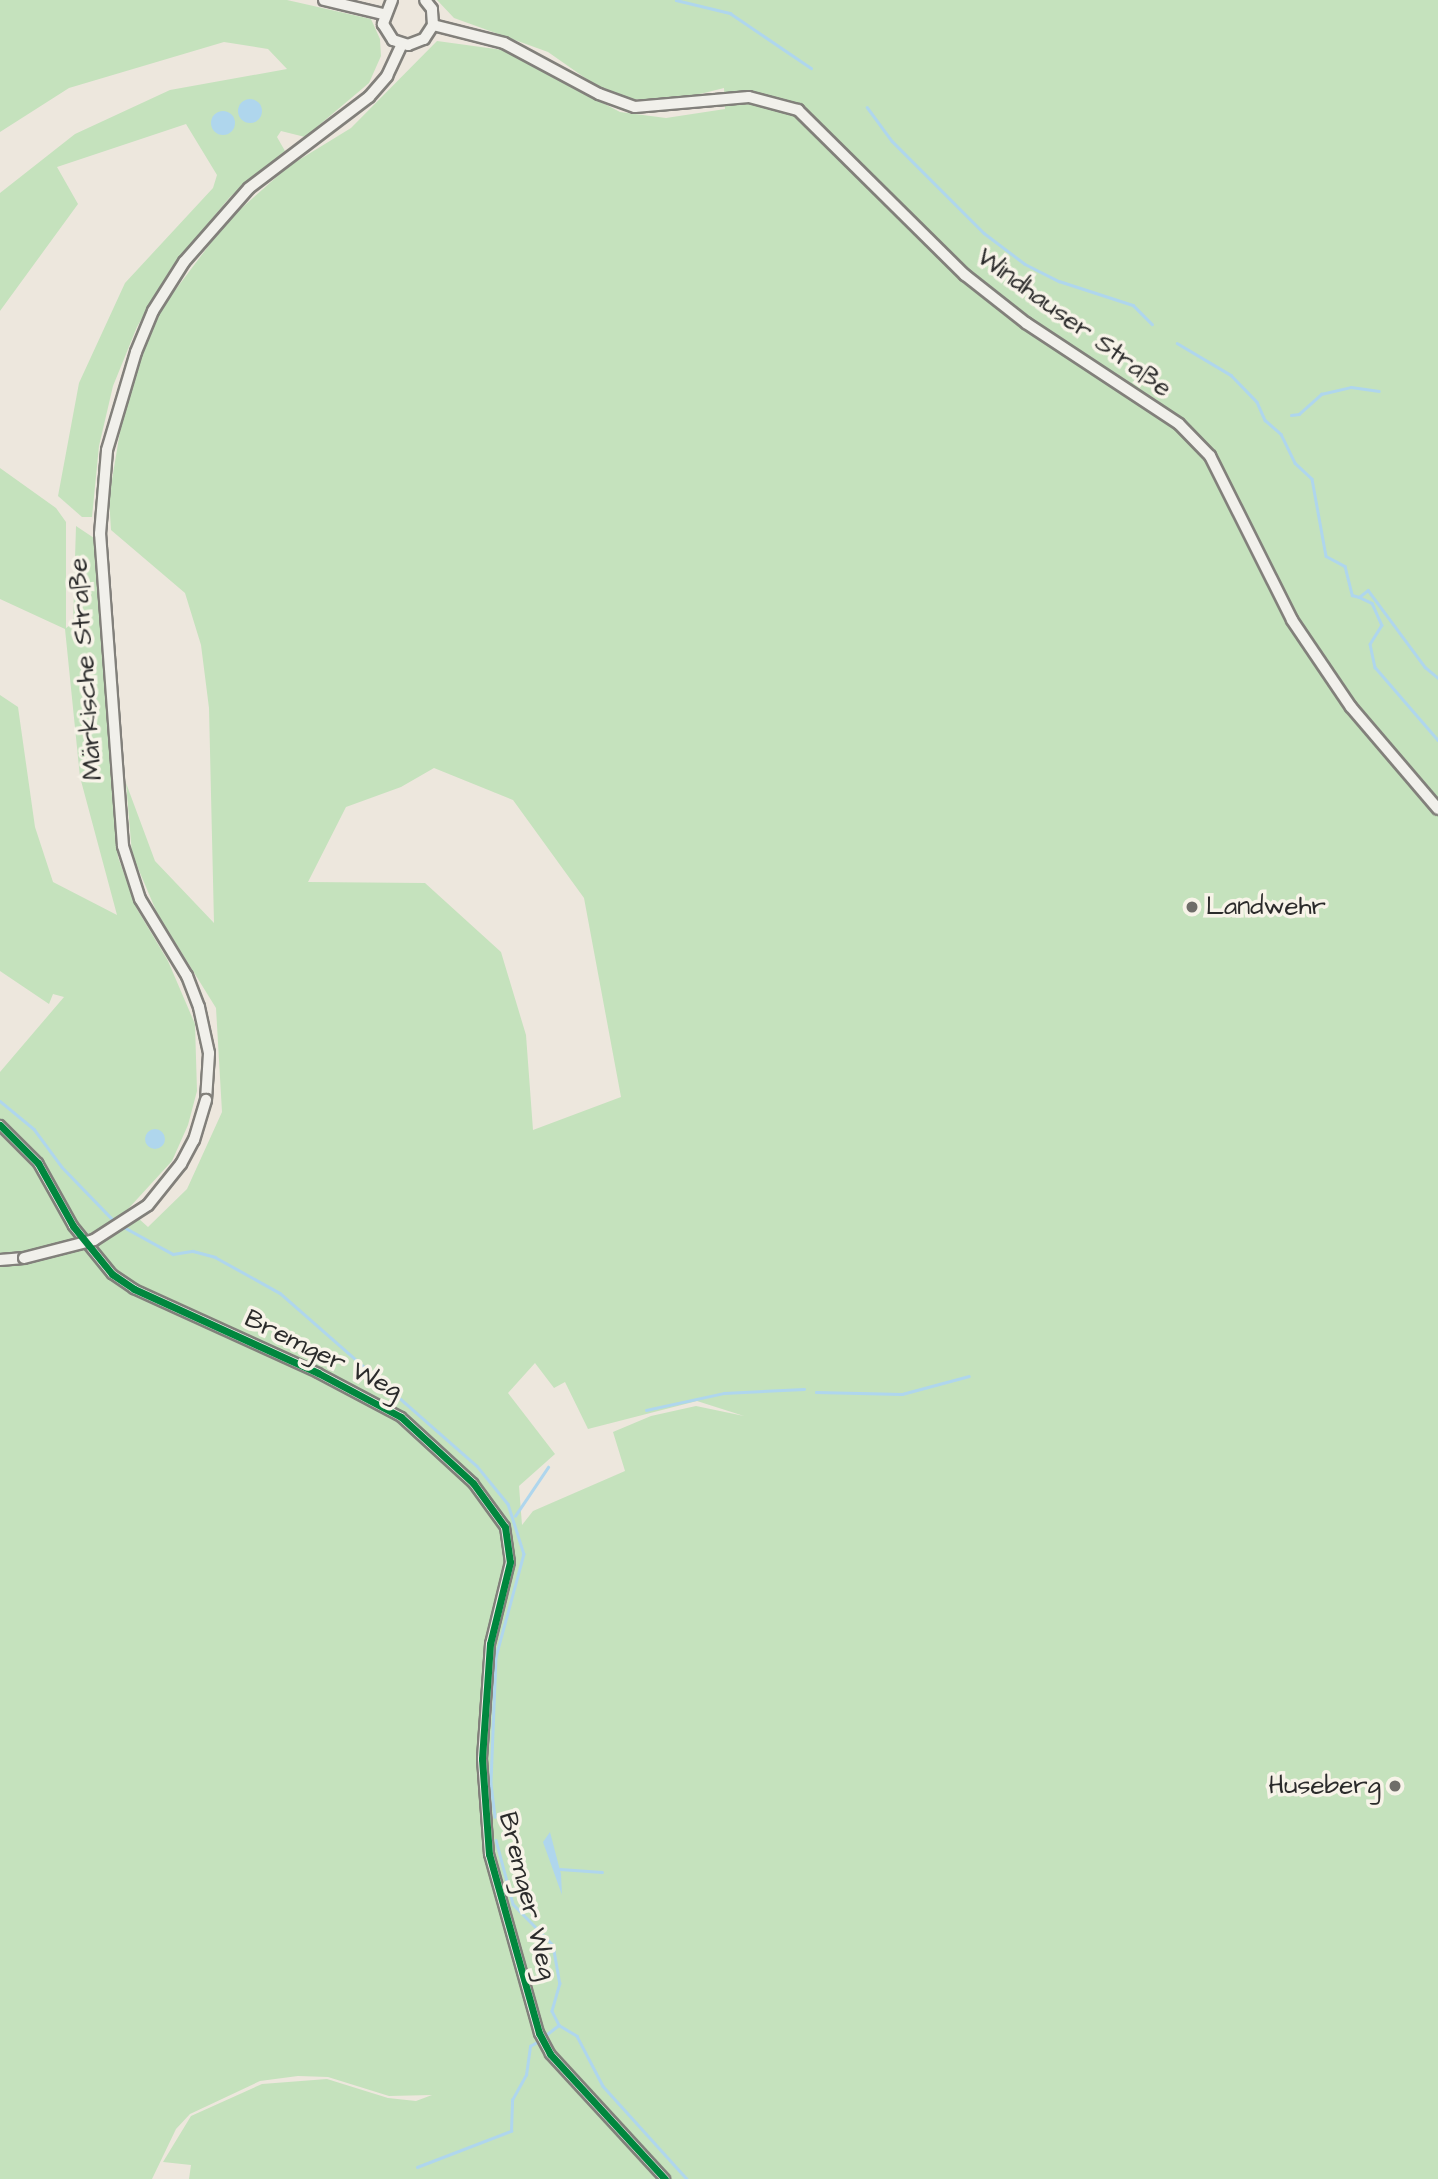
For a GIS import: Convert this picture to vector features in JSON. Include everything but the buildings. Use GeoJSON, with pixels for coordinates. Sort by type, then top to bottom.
{"type":"FeatureCollection","features":[{"type":"Feature","properties":{"kind":"main road"},"geometry":{"type":"LineString","coordinates":[[324,0],[383,14]]}},
{"type":"Feature","properties":{"kind":"main road"},"geometry":{"type":"LineString","coordinates":[[391,0],[383,14],[387,33],[402,44],[424,39],[433,25],[432,9],[425,0]]}},
{"type":"Feature","properties":{"kind":"main road","name":"Windhauser Straße"},"geometry":{"type":"LineString","coordinates":[[433,25],[504,43],[599,94],[635,107],[750,97],[798,110],[965,275],[1027,323],[1179,424],[1210,456],[1292,620],[1352,707],[1438,809]]}},
{"type":"Feature","properties":{"kind":"main road","name":"Märkische Straße"},"geometry":{"type":"LineString","coordinates":[[0,1260],[24,1258],[94,1240],[148,1205],[188,1152],[206,1100],[209,1053],[199,1007],[140,899],[123,846],[100,534],[107,450],[136,352],[153,311],[184,262],[249,188],[369,97],[387,76],[402,44]]}},
{"type":"Feature","properties":{"kind":"street","name":"Bremger Weg"},"geometry":{"type":"LineString","coordinates":[[0,1125],[38,1163],[73,1226],[112,1274],[134,1289],[318,1373],[401,1417],[473,1483],[505,1527],[510,1562],[491,1644],[482,1759],[489,1854],[539,2034],[550,2054],[665,2179]]}},
{"type":"Feature","properties":{"kind":"green space"},"geometry":{"type":"Polygon","coordinates":[[[0,0],[287,0],[371,19],[380,39],[381,56],[369,83],[305,137],[281,131],[277,137],[285,151],[230,197],[171,268],[137,327],[113,386],[99,446],[92,517],[82,517],[58,496],[79,383],[125,283],[213,188],[217,175],[186,124],[57,167],[78,204],[0,311],[0,193],[75,134],[170,90],[287,69],[268,49],[224,42],[69,88],[0,132],[0,0]]]}},
{"type":"Feature","properties":{"kind":"green space"},"geometry":{"type":"Polygon","coordinates":[[[437,0],[1438,0],[1438,2179],[189,2179],[191,2165],[163,2162],[191,2116],[262,2084],[327,2079],[388,2098],[416,2101],[432,2095],[389,2096],[328,2077],[298,2076],[260,2081],[190,2114],[176,2129],[152,2179],[0,2179],[0,1072],[64,997],[53,994],[49,1004],[0,971],[0,695],[18,707],[35,827],[53,882],[117,915],[80,777],[65,629],[0,599],[0,468],[56,508],[66,522],[66,628],[73,623],[76,526],[94,538],[118,857],[137,909],[168,961],[195,1024],[197,1091],[188,1125],[172,1161],[128,1209],[148,1227],[187,1189],[222,1112],[216,1008],[157,913],[132,854],[126,783],[155,861],[214,923],[209,708],[201,645],[185,593],[111,530],[109,498],[125,401],[158,313],[228,220],[289,166],[351,128],[437,41],[503,50],[620,112],[666,118],[725,109],[724,88],[676,100],[629,99],[598,87],[548,52],[454,18],[437,0]],[[434,768],[401,787],[346,807],[308,882],[425,883],[501,952],[526,1035],[533,1130],[621,1097],[584,898],[513,800],[434,768]],[[535,1363],[508,1393],[555,1454],[519,1486],[522,1525],[533,1511],[625,1471],[613,1432],[651,1416],[696,1406],[744,1416],[697,1401],[588,1429],[565,1382],[554,1388],[535,1363]]]}},
{"type":"Feature","properties":{"kind":"water"},"geometry":{"type":"Polygon","coordinates":[[[250,99],[261,106],[262,111],[255,122],[250,123],[239,116],[238,111],[245,100],[250,99]]]}},
{"type":"Feature","properties":{"kind":"water"},"geometry":{"type":"Polygon","coordinates":[[[223,111],[232,114],[235,123],[232,132],[223,135],[214,132],[211,123],[214,114],[223,111]]]}},
{"type":"Feature","properties":{"kind":"water"},"geometry":{"type":"Polygon","coordinates":[[[151,1129],[159,1129],[165,1139],[159,1149],[151,1149],[145,1143],[145,1135],[151,1129]]]}},
{"type":"Feature","properties":{"kind":"water"},"geometry":{"type":"Polygon","coordinates":[[[550,1832],[561,1874],[562,1895],[543,1842],[550,1832]]]}},
{"type":"Feature","properties":{"kind":"waterway"},"geometry":{"type":"LineString","coordinates":[[676,0],[730,13],[811,68]]}},
{"type":"Feature","properties":{"kind":"waterway"},"geometry":{"type":"LineString","coordinates":[[867,107],[892,141],[984,233],[1025,264],[1059,281],[1133,305],[1152,324]]}},
{"type":"Feature","properties":{"kind":"waterway"},"geometry":{"type":"LineString","coordinates":[[1177,343],[1231,375],[1257,402],[1265,420],[1281,434],[1295,463],[1312,479],[1326,556],[1345,566],[1352,595],[1359,597],[1368,590],[1425,667],[1438,678]]}},
{"type":"Feature","properties":{"kind":"waterway"},"geometry":{"type":"LineString","coordinates":[[1291,415],[1299,414],[1321,394],[1351,387],[1379,391]]}},
{"type":"Feature","properties":{"kind":"waterway"},"geometry":{"type":"LineString","coordinates":[[1359,597],[1372,603],[1382,625],[1370,644],[1375,667],[1438,740]]}},
{"type":"Feature","properties":{"kind":"waterway"},"geometry":{"type":"LineString","coordinates":[[0,1101],[34,1129],[62,1167],[116,1223]]}},
{"type":"Feature","properties":{"kind":"waterway"},"geometry":{"type":"LineString","coordinates":[[122,1226],[173,1254],[193,1251],[215,1257],[280,1293],[477,1466],[508,1504],[524,1554],[496,1657],[491,1784],[495,1817]]}},
{"type":"Feature","properties":{"kind":"waterway"},"geometry":{"type":"LineString","coordinates":[[816,1392],[902,1394],[969,1376]]}},
{"type":"Feature","properties":{"kind":"waterway"},"geometry":{"type":"LineString","coordinates":[[646,1410],[724,1393],[804,1389]]}},
{"type":"Feature","properties":{"kind":"waterway"},"geometry":{"type":"LineString","coordinates":[[515,1516],[548,1467]]}},
{"type":"Feature","properties":{"kind":"waterway"},"geometry":{"type":"LineString","coordinates":[[496,1840],[513,1904],[553,1945],[560,1983],[552,2011],[559,2025],[577,2036],[603,2086],[687,2179]]}},
{"type":"Feature","properties":{"kind":"waterway"},"geometry":{"type":"LineString","coordinates":[[560,1869],[602,1872]]}},
{"type":"Feature","properties":{"kind":"waterway"},"geometry":{"type":"LineString","coordinates":[[546,2035],[559,2025]]}},
{"type":"Feature","properties":{"kind":"waterway"},"geometry":{"type":"LineString","coordinates":[[417,2167],[511,2131],[512,2100],[526,2075],[530,2046],[537,2042]]}},
{"type":"Feature","properties":{"kind":"cycle path"},"geometry":{"type":"LineString","coordinates":[[0,1125],[38,1163],[73,1226],[112,1274],[134,1289],[318,1373],[401,1417],[473,1483],[505,1527],[510,1562],[490,1644],[482,1759],[489,1854],[539,2033],[550,2054],[665,2179]]}},
{"type":"Feature","properties":{"kind":"place","name":"Landwehr"},"geometry":{"type":"Point","coordinates":[1192,907]}},
{"type":"Feature","properties":{"kind":"place","name":"Huseberg"},"geometry":{"type":"Point","coordinates":[1395,1786]}}]}
